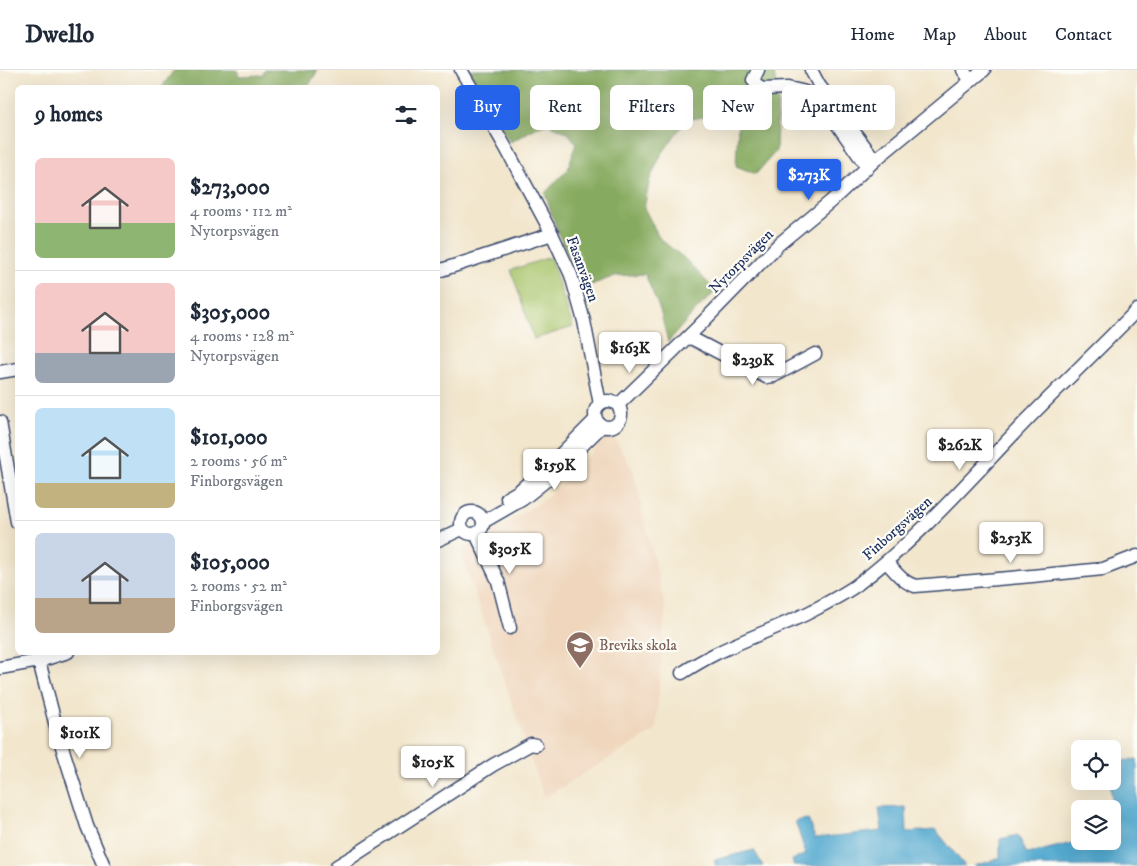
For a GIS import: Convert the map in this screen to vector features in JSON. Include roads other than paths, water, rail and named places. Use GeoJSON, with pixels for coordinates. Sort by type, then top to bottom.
{"type":"FeatureCollection","features":[{"type":"Feature","properties":{"kind":"street"},"geometry":{"type":"LineString","coordinates":[[462,70],[552,234]]}},
{"type":"Feature","properties":{"kind":"street"},"geometry":{"type":"LineString","coordinates":[[758,70],[753,80],[757,86],[763,88],[788,88],[818,97],[871,164]]}},
{"type":"Feature","properties":{"kind":"street"},"geometry":{"type":"LineString","coordinates":[[811,70],[871,164]]}},
{"type":"Feature","properties":{"kind":"street","name":"Nytorpsvägen"},"geometry":{"type":"LineString","coordinates":[[618,405],[779,244],[830,202],[967,75],[984,70]]}},
{"type":"Feature","properties":{"kind":"street","name":"Fasanvägen"},"geometry":{"type":"LineString","coordinates":[[440,270],[552,234],[571,275],[584,321],[600,404]]}},
{"type":"Feature","properties":{"kind":"street","name":"Finborgsvägen"},"geometry":{"type":"LineString","coordinates":[[682,673],[714,654],[778,627],[836,599],[886,562],[950,501],[1025,422],[1137,310]]}},
{"type":"Feature","properties":{"kind":"street"},"geometry":{"type":"LineString","coordinates":[[687,338],[694,339],[766,377],[774,376],[816,354]]}},
{"type":"Feature","properties":{"kind":"street"},"geometry":{"type":"LineString","coordinates":[[0,372],[15,370]]}},
{"type":"Feature","properties":{"kind":"street"},"geometry":{"type":"LineString","coordinates":[[609,401],[618,405],[621,412],[620,421],[614,427],[608,428],[599,423],[596,410],[600,404],[609,401]]}},
{"type":"Feature","properties":{"kind":"street"},"geometry":{"type":"LineString","coordinates":[[0,422],[15,510]]}},
{"type":"Feature","properties":{"kind":"street"},"geometry":{"type":"LineString","coordinates":[[481,519],[523,498],[548,479],[599,423]]}},
{"type":"Feature","properties":{"kind":"street"},"geometry":{"type":"LineString","coordinates":[[472,512],[481,519],[482,530],[476,534],[466,533],[462,529],[461,522],[464,515],[472,512]]}},
{"type":"Feature","properties":{"kind":"street"},"geometry":{"type":"LineString","coordinates":[[440,539],[462,529]]}},
{"type":"Feature","properties":{"kind":"street"},"geometry":{"type":"LineString","coordinates":[[476,534],[498,581],[510,628]]}},
{"type":"Feature","properties":{"kind":"street"},"geometry":{"type":"LineString","coordinates":[[886,562],[903,580],[915,586],[1102,568],[1137,556]]}},
{"type":"Feature","properties":{"kind":"street"},"geometry":{"type":"LineString","coordinates":[[0,668],[39,661],[58,655]]}},
{"type":"Feature","properties":{"kind":"street"},"geometry":{"type":"LineString","coordinates":[[39,661],[58,734],[87,826],[104,866]]}},
{"type":"Feature","properties":{"kind":"street"},"geometry":{"type":"LineString","coordinates":[[337,866],[493,766],[531,744],[536,745]]}},
{"type":"Feature","properties":{"kind":"water"},"geometry":{"type":"Polygon","coordinates":[[[1137,759],[1137,866],[974,866],[1000,858],[1000,839],[1018,835],[1027,854],[1071,843],[1071,850],[1121,850],[1121,800],[1112,800],[1111,790],[1121,790],[1121,761],[1137,759]]]}},
{"type":"Feature","properties":{"kind":"water"},"geometry":{"type":"Polygon","coordinates":[[[906,807],[907,832],[936,830],[965,866],[794,866],[792,860],[806,854],[795,821],[808,819],[815,838],[882,831],[879,808],[906,807]]]}},
{"type":"Feature","properties":{"kind":"water"},"geometry":{"type":"Polygon","coordinates":[[[754,850],[763,866],[716,866],[714,860],[754,850]]]}},
{"type":"Feature","properties":{"kind":"place","name":"Breviks skola"},"geometry":{"type":"Point","coordinates":[580,669]}}]}
